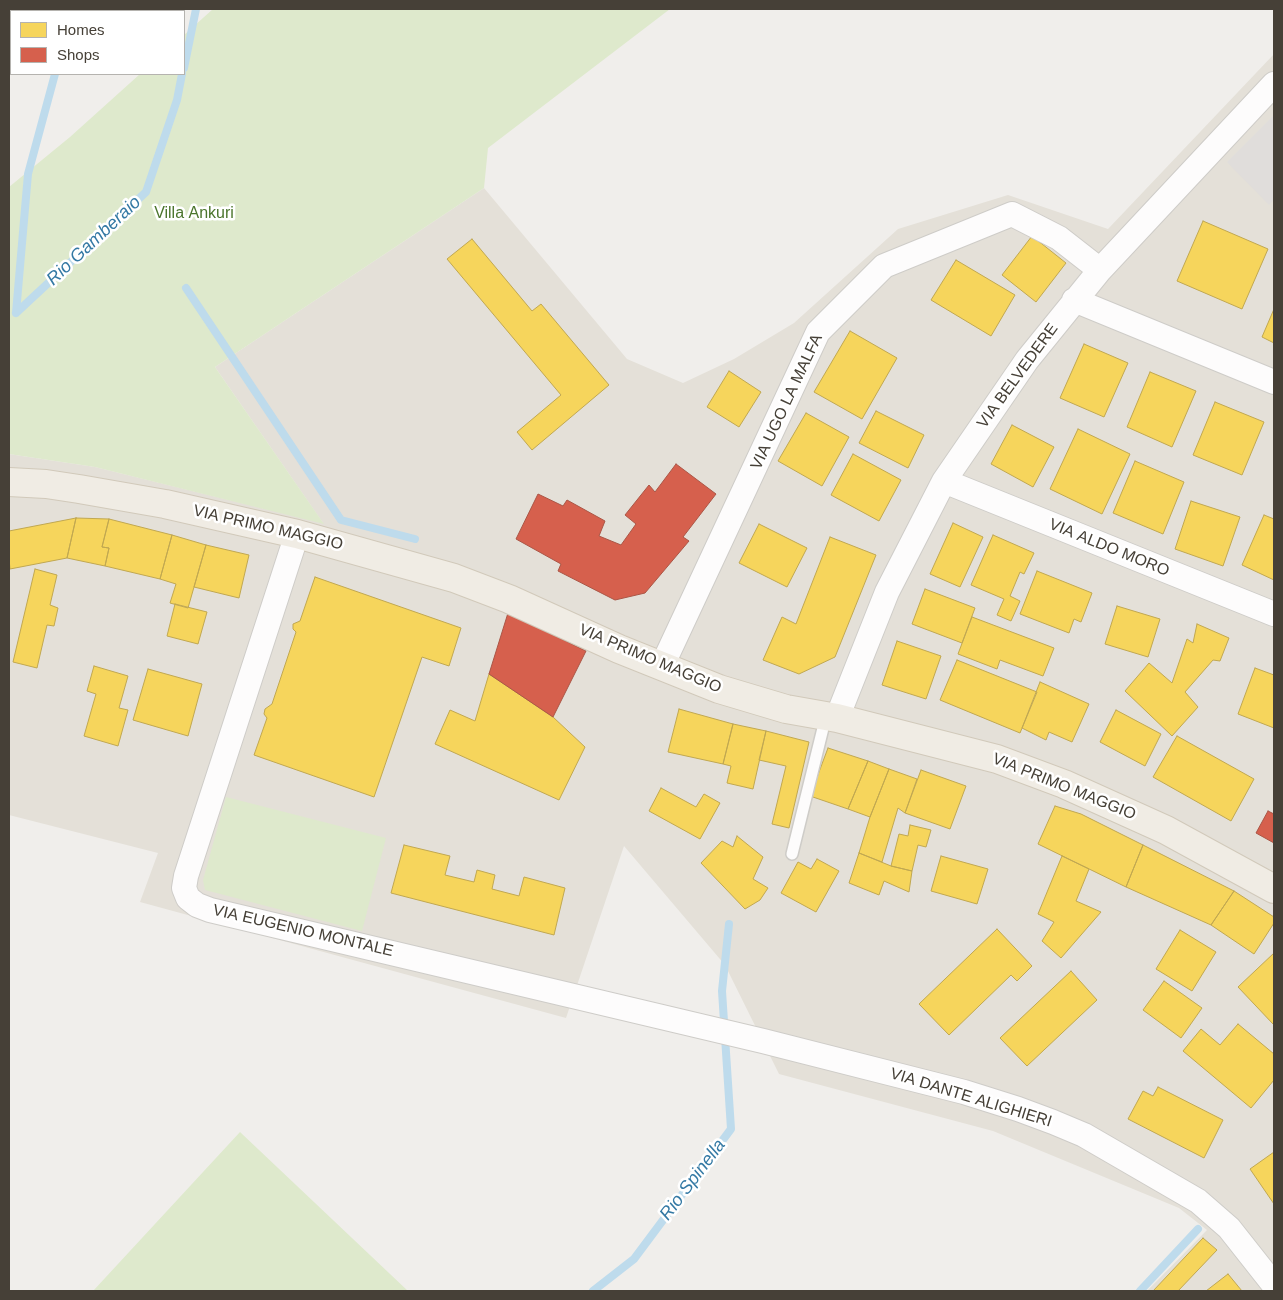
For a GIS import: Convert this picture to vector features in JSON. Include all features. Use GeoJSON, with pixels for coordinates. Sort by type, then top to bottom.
{"type":"FeatureCollection","features":[{"type":"Feature","properties":{"kind":"main road","name":"VIA PRIMO MAGGIO"},"geometry":{"type":"LineString","coordinates":[[9,482],[46,484],[120,496],[297,534],[454,578],[510,599],[619,649],[719,689],[786,709],[832,717],[996,759],[1064,784],[1166,830],[1274,888]]}},
{"type":"Feature","properties":{"kind":"street","name":"VIA BELVEDERE"},"geometry":{"type":"LineString","coordinates":[[832,717],[887,592],[944,482],[1027,360],[1100,270],[1274,84]]}},
{"type":"Feature","properties":{"kind":"street","name":"VIA UGO LA MALFA"},"geometry":{"type":"LineString","coordinates":[[662,666],[818,332],[884,266],[1012,214],[1059,238],[1100,270]]}},
{"type":"Feature","properties":{"kind":"street"},"geometry":{"type":"LineString","coordinates":[[1074,300],[1274,382]]}},
{"type":"Feature","properties":{"kind":"street","name":"VIA ALDO MORO"},"geometry":{"type":"LineString","coordinates":[[944,482],[1274,614]]}},
{"type":"Feature","properties":{"kind":"street","name":"VIA EUGENIO MONTALE"},"geometry":{"type":"LineString","coordinates":[[297,534],[186,876],[184,888],[188,898],[197,905],[210,910],[763,1040]]}},
{"type":"Feature","properties":{"kind":"street","name":"VIA DANTE ALIGHIERI"},"geometry":{"type":"LineString","coordinates":[[763,1040],[964,1092],[1053,1122],[1084,1136],[1182,1190],[1209,1209],[1229,1228],[1274,1285]]}},
{"type":"Feature","properties":{"kind":"lane"},"geometry":{"type":"LineString","coordinates":[[792,854],[832,717]]}},
{"type":"Feature","properties":{"kind":"shaded area"},"geometry":{"type":"Polygon","coordinates":[[[1274,54],[1274,1291],[1147,1291],[1207,1230],[1179,1208],[993,1131],[779,1074],[725,965],[624,846],[566,1018],[140,902],[158,853],[9,815],[9,454],[95,467],[323,523],[215,367],[484,188],[627,359],[683,383],[734,359],[794,323],[898,229],[1008,195],[1108,229],[1274,54]]]}},
{"type":"Feature","properties":{"kind":"shaded area"},"geometry":{"type":"Polygon","coordinates":[[[1274,115],[1274,199],[1269,205],[1227,162],[1274,115]]]}},
{"type":"Feature","properties":{"kind":"green space","name":"Villa Ankuri"},"geometry":{"type":"Polygon","coordinates":[[[213,9],[670,9],[488,148],[484,188],[215,367],[324,524],[95,467],[9,454],[9,187],[70,137],[139,75],[185,75],[185,34],[213,9]]]}},
{"type":"Feature","properties":{"kind":"green space"},"geometry":{"type":"Polygon","coordinates":[[[226,797],[386,838],[362,931],[205,890],[203,880],[226,797]]]}},
{"type":"Feature","properties":{"kind":"green space"},"geometry":{"type":"Polygon","coordinates":[[[240,1132],[408,1291],[93,1291],[240,1132]]]}},
{"type":"Feature","properties":{"kind":"building: Homes"},"geometry":{"type":"Polygon","coordinates":[[[1203,221],[1268,249],[1242,309],[1177,281],[1203,221]]]}},
{"type":"Feature","properties":{"kind":"building: Homes"},"geometry":{"type":"Polygon","coordinates":[[[1032,236],[1066,263],[1036,302],[1002,275],[1032,236]]]}},
{"type":"Feature","properties":{"kind":"building: Homes"},"geometry":{"type":"Polygon","coordinates":[[[472,239],[532,311],[541,304],[609,385],[532,450],[517,432],[561,395],[447,259],[472,239]]]}},
{"type":"Feature","properties":{"kind":"building: Homes"},"geometry":{"type":"Polygon","coordinates":[[[956,260],[1015,295],[991,336],[931,300],[956,260]]]}},
{"type":"Feature","properties":{"kind":"building: Homes"},"geometry":{"type":"Polygon","coordinates":[[[1274,309],[1274,343],[1262,337],[1274,309]]]}},
{"type":"Feature","properties":{"kind":"building: Homes"},"geometry":{"type":"Polygon","coordinates":[[[850,331],[897,358],[862,419],[814,392],[850,331]]]}},
{"type":"Feature","properties":{"kind":"building: Homes"},"geometry":{"type":"Polygon","coordinates":[[[1084,344],[1128,363],[1104,417],[1060,398],[1084,344]]]}},
{"type":"Feature","properties":{"kind":"building: Homes"},"geometry":{"type":"Polygon","coordinates":[[[729,371],[761,392],[739,427],[707,407],[729,371]]]}},
{"type":"Feature","properties":{"kind":"building: Homes"},"geometry":{"type":"Polygon","coordinates":[[[1150,372],[1196,391],[1172,447],[1127,427],[1150,372]]]}},
{"type":"Feature","properties":{"kind":"building: Homes"},"geometry":{"type":"Polygon","coordinates":[[[1215,402],[1264,422],[1242,475],[1193,455],[1215,402]]]}},
{"type":"Feature","properties":{"kind":"building: Homes"},"geometry":{"type":"Polygon","coordinates":[[[876,411],[924,435],[908,468],[859,443],[876,411]]]}},
{"type":"Feature","properties":{"kind":"building: Homes"},"geometry":{"type":"Polygon","coordinates":[[[806,413],[849,437],[822,486],[778,461],[806,413]]]}},
{"type":"Feature","properties":{"kind":"building: Homes"},"geometry":{"type":"Polygon","coordinates":[[[1012,425],[1054,447],[1033,487],[991,464],[1012,425]]]}},
{"type":"Feature","properties":{"kind":"building: Homes"},"geometry":{"type":"Polygon","coordinates":[[[1078,429],[1130,454],[1102,514],[1050,489],[1078,429]]]}},
{"type":"Feature","properties":{"kind":"building: Homes"},"geometry":{"type":"Polygon","coordinates":[[[853,454],[901,480],[879,521],[831,495],[853,454]]]}},
{"type":"Feature","properties":{"kind":"building: Homes"},"geometry":{"type":"Polygon","coordinates":[[[1135,461],[1184,482],[1163,534],[1113,513],[1135,461]]]}},
{"type":"Feature","properties":{"kind":"building: Homes"},"geometry":{"type":"Polygon","coordinates":[[[1191,501],[1240,517],[1223,566],[1175,549],[1191,501]]]}},
{"type":"Feature","properties":{"kind":"building: Homes"},"geometry":{"type":"Polygon","coordinates":[[[1264,515],[1274,519],[1274,580],[1242,565],[1264,515]]]}},
{"type":"Feature","properties":{"kind":"building: Homes"},"geometry":{"type":"Polygon","coordinates":[[[76,518],[67,558],[10,569],[9,531],[76,518]]]}},
{"type":"Feature","properties":{"kind":"building: Homes"},"geometry":{"type":"Polygon","coordinates":[[[76,518],[109,519],[102,547],[109,548],[105,566],[67,558],[76,518]]]}},
{"type":"Feature","properties":{"kind":"building: Homes"},"geometry":{"type":"Polygon","coordinates":[[[109,519],[172,535],[160,579],[105,566],[109,548],[102,547],[109,519]]]}},
{"type":"Feature","properties":{"kind":"building: Homes"},"geometry":{"type":"Polygon","coordinates":[[[953,523],[983,537],[960,587],[930,574],[953,523]]]}},
{"type":"Feature","properties":{"kind":"building: Homes"},"geometry":{"type":"Polygon","coordinates":[[[759,524],[807,548],[787,587],[739,563],[759,524]]]}},
{"type":"Feature","properties":{"kind":"building: Homes"},"geometry":{"type":"Polygon","coordinates":[[[172,535],[206,545],[188,608],[170,603],[176,584],[160,579],[172,535]]]}},
{"type":"Feature","properties":{"kind":"building: Homes"},"geometry":{"type":"Polygon","coordinates":[[[993,535],[1034,553],[1024,574],[1020,572],[1010,596],[1020,601],[1011,621],[997,615],[1004,599],[971,585],[993,535]]]}},
{"type":"Feature","properties":{"kind":"building: Homes"},"geometry":{"type":"Polygon","coordinates":[[[830,537],[876,555],[835,657],[799,674],[763,660],[782,617],[796,624],[830,537]]]}},
{"type":"Feature","properties":{"kind":"building: Homes"},"geometry":{"type":"Polygon","coordinates":[[[206,545],[249,555],[239,598],[194,587],[206,545]]]}},
{"type":"Feature","properties":{"kind":"building: Homes"},"geometry":{"type":"Polygon","coordinates":[[[35,569],[57,575],[50,605],[58,608],[54,626],[47,625],[37,668],[13,662],[35,569]]]}},
{"type":"Feature","properties":{"kind":"building: Homes"},"geometry":{"type":"Polygon","coordinates":[[[1037,571],[1092,593],[1081,622],[1074,619],[1069,633],[1020,614],[1037,571]]]}},
{"type":"Feature","properties":{"kind":"building: Homes"},"geometry":{"type":"Polygon","coordinates":[[[315,577],[461,628],[449,666],[422,657],[374,797],[254,755],[267,718],[264,714],[265,709],[272,704],[296,632],[293,629],[293,624],[300,621],[315,577]]]}},
{"type":"Feature","properties":{"kind":"building: Homes"},"geometry":{"type":"Polygon","coordinates":[[[925,589],[975,608],[962,643],[912,624],[925,589]]]}},
{"type":"Feature","properties":{"kind":"building: Homes"},"geometry":{"type":"Polygon","coordinates":[[[175,604],[207,612],[198,644],[167,636],[175,604]]]}},
{"type":"Feature","properties":{"kind":"building: Homes"},"geometry":{"type":"Polygon","coordinates":[[[1117,606],[1160,619],[1148,657],[1105,644],[1117,606]]]}},
{"type":"Feature","properties":{"kind":"building: Homes"},"geometry":{"type":"Polygon","coordinates":[[[972,617],[1054,648],[1043,676],[1000,660],[997,669],[958,654],[972,617]]]}},
{"type":"Feature","properties":{"kind":"building: Homes"},"geometry":{"type":"Polygon","coordinates":[[[1197,624],[1229,638],[1220,661],[1213,660],[1185,692],[1198,707],[1172,736],[1125,691],[1149,663],[1172,683],[1187,639],[1193,643],[1197,624]]]}},
{"type":"Feature","properties":{"kind":"building: Homes"},"geometry":{"type":"Polygon","coordinates":[[[897,641],[941,656],[926,699],[882,685],[897,641]]]}},
{"type":"Feature","properties":{"kind":"building: Homes"},"geometry":{"type":"Polygon","coordinates":[[[957,660],[1037,692],[1020,733],[940,700],[957,660]]]}},
{"type":"Feature","properties":{"kind":"building: Homes"},"geometry":{"type":"Polygon","coordinates":[[[94,666],[128,676],[119,708],[128,710],[118,746],[84,736],[96,694],[87,691],[94,666]]]}},
{"type":"Feature","properties":{"kind":"building: Homes"},"geometry":{"type":"Polygon","coordinates":[[[1255,668],[1274,675],[1274,728],[1238,714],[1255,668]]]}},
{"type":"Feature","properties":{"kind":"building: Homes"},"geometry":{"type":"Polygon","coordinates":[[[148,669],[202,684],[188,736],[133,720],[148,669]]]}},
{"type":"Feature","properties":{"kind":"building: Homes"},"geometry":{"type":"Polygon","coordinates":[[[489,674],[553,717],[585,747],[559,800],[435,744],[450,710],[475,721],[489,674]]]}},
{"type":"Feature","properties":{"kind":"building: Homes"},"geometry":{"type":"Polygon","coordinates":[[[1040,682],[1089,704],[1072,742],[1049,732],[1046,740],[1022,728],[1040,682]]]}},
{"type":"Feature","properties":{"kind":"building: Homes"},"geometry":{"type":"Polygon","coordinates":[[[679,709],[733,724],[723,764],[668,752],[679,709]]]}},
{"type":"Feature","properties":{"kind":"building: Homes"},"geometry":{"type":"Polygon","coordinates":[[[1116,710],[1161,734],[1145,766],[1100,742],[1116,710]]]}},
{"type":"Feature","properties":{"kind":"building: Homes"},"geometry":{"type":"Polygon","coordinates":[[[733,724],[766,731],[753,789],[727,783],[731,766],[723,764],[733,724]]]}},
{"type":"Feature","properties":{"kind":"building: Homes"},"geometry":{"type":"Polygon","coordinates":[[[766,731],[809,742],[789,828],[772,824],[786,766],[759,760],[766,731]]]}},
{"type":"Feature","properties":{"kind":"building: Homes"},"geometry":{"type":"Polygon","coordinates":[[[1177,736],[1254,779],[1231,821],[1153,777],[1177,736]]]}},
{"type":"Feature","properties":{"kind":"building: Homes"},"geometry":{"type":"Polygon","coordinates":[[[828,748],[868,761],[848,809],[810,796],[828,748]]]}},
{"type":"Feature","properties":{"kind":"building: Homes"},"geometry":{"type":"Polygon","coordinates":[[[868,761],[889,769],[870,817],[848,809],[868,761]]]}},
{"type":"Feature","properties":{"kind":"building: Homes"},"geometry":{"type":"Polygon","coordinates":[[[889,769],[917,779],[905,813],[898,808],[882,862],[859,853],[870,817],[889,769]]]}},
{"type":"Feature","properties":{"kind":"building: Homes"},"geometry":{"type":"Polygon","coordinates":[[[921,770],[966,786],[950,829],[905,813],[921,770]]]}},
{"type":"Feature","properties":{"kind":"building: Homes"},"geometry":{"type":"Polygon","coordinates":[[[661,788],[696,807],[704,794],[720,803],[700,839],[649,811],[661,788]]]}},
{"type":"Feature","properties":{"kind":"building: Homes"},"geometry":{"type":"Polygon","coordinates":[[[1055,806],[1081,814],[1143,845],[1126,887],[1038,844],[1055,806]]]}},
{"type":"Feature","properties":{"kind":"building: Homes"},"geometry":{"type":"Polygon","coordinates":[[[910,825],[931,830],[926,847],[918,845],[912,871],[891,866],[899,834],[908,836],[910,825]]]}},
{"type":"Feature","properties":{"kind":"building: Homes"},"geometry":{"type":"Polygon","coordinates":[[[737,836],[763,857],[753,879],[768,888],[760,900],[745,909],[701,863],[722,841],[733,847],[737,836]]]}},
{"type":"Feature","properties":{"kind":"building: Homes"},"geometry":{"type":"Polygon","coordinates":[[[404,845],[450,856],[445,875],[474,882],[477,870],[495,875],[492,889],[519,896],[524,877],[565,888],[554,935],[391,893],[404,845]]]}},
{"type":"Feature","properties":{"kind":"building: Homes"},"geometry":{"type":"Polygon","coordinates":[[[1143,845],[1234,891],[1211,925],[1126,887],[1143,845]]]}},
{"type":"Feature","properties":{"kind":"building: Homes"},"geometry":{"type":"Polygon","coordinates":[[[859,853],[891,866],[912,871],[909,892],[884,881],[879,895],[849,883],[859,853]]]}},
{"type":"Feature","properties":{"kind":"building: Homes"},"geometry":{"type":"Polygon","coordinates":[[[941,856],[988,869],[977,904],[931,891],[941,856]]]}},
{"type":"Feature","properties":{"kind":"building: Homes"},"geometry":{"type":"Polygon","coordinates":[[[1062,856],[1089,869],[1076,901],[1101,912],[1061,958],[1042,941],[1054,922],[1038,914],[1062,856]]]}},
{"type":"Feature","properties":{"kind":"building: Homes"},"geometry":{"type":"Polygon","coordinates":[[[817,859],[839,871],[816,912],[781,893],[798,862],[811,869],[817,859]]]}},
{"type":"Feature","properties":{"kind":"building: Homes"},"geometry":{"type":"Polygon","coordinates":[[[1234,891],[1274,917],[1274,923],[1254,954],[1211,925],[1234,891]]]}},
{"type":"Feature","properties":{"kind":"building: Homes"},"geometry":{"type":"Polygon","coordinates":[[[997,929],[1032,966],[1017,981],[1011,975],[949,1035],[919,1004],[997,929]]]}},
{"type":"Feature","properties":{"kind":"building: Homes"},"geometry":{"type":"Polygon","coordinates":[[[1180,930],[1216,952],[1192,991],[1156,969],[1180,930]]]}},
{"type":"Feature","properties":{"kind":"building: Homes"},"geometry":{"type":"Polygon","coordinates":[[[1274,953],[1274,1022],[1273,1024],[1238,987],[1274,953]]]}},
{"type":"Feature","properties":{"kind":"building: Homes"},"geometry":{"type":"Polygon","coordinates":[[[1071,971],[1097,1000],[1027,1066],[1000,1038],[1071,971]]]}},
{"type":"Feature","properties":{"kind":"building: Homes"},"geometry":{"type":"Polygon","coordinates":[[[1164,981],[1202,1008],[1181,1038],[1143,1010],[1164,981]]]}},
{"type":"Feature","properties":{"kind":"building: Homes"},"geometry":{"type":"Polygon","coordinates":[[[1238,1024],[1274,1054],[1274,1080],[1251,1108],[1183,1051],[1201,1029],[1220,1045],[1238,1024]]]}},
{"type":"Feature","properties":{"kind":"building: Homes"},"geometry":{"type":"Polygon","coordinates":[[[1158,1087],[1223,1120],[1204,1158],[1128,1119],[1143,1091],[1153,1096],[1158,1087]]]}},
{"type":"Feature","properties":{"kind":"building: Homes"},"geometry":{"type":"Polygon","coordinates":[[[1274,1152],[1274,1204],[1250,1169],[1274,1152]]]}},
{"type":"Feature","properties":{"kind":"building: Homes"},"geometry":{"type":"Polygon","coordinates":[[[1203,1238],[1217,1250],[1178,1291],[1153,1291],[1203,1238]]]}},
{"type":"Feature","properties":{"kind":"building: Homes"},"geometry":{"type":"Polygon","coordinates":[[[1228,1274],[1242,1291],[1206,1291],[1228,1274]]]}},
{"type":"Feature","properties":{"kind":"building: Shops"},"geometry":{"type":"Polygon","coordinates":[[[676,464],[716,494],[683,537],[689,541],[645,593],[615,600],[558,571],[561,564],[516,539],[538,494],[563,506],[567,500],[605,521],[599,536],[621,545],[636,524],[625,515],[649,485],[655,492],[676,464]]]}},
{"type":"Feature","properties":{"kind":"building: Shops"},"geometry":{"type":"Polygon","coordinates":[[[508,613],[586,651],[553,717],[489,674],[508,613]]]}},
{"type":"Feature","properties":{"kind":"building: Shops"},"geometry":{"type":"Polygon","coordinates":[[[1268,811],[1274,814],[1274,843],[1256,833],[1268,811]]]}},
{"type":"Feature","properties":{"kind":"waterway","name":"Rio Gamberaio"},"geometry":{"type":"LineString","coordinates":[[185,63],[196,9]]}},
{"type":"Feature","properties":{"kind":"waterway"},"geometry":{"type":"LineString","coordinates":[[16,313],[28,174],[55,75]]}},
{"type":"Feature","properties":{"kind":"waterway","name":"Rio Gamberaio"},"geometry":{"type":"LineString","coordinates":[[16,313],[146,192],[177,100],[182,75]]}},
{"type":"Feature","properties":{"kind":"waterway"},"geometry":{"type":"LineString","coordinates":[[186,288],[341,520],[415,539]]}},
{"type":"Feature","properties":{"kind":"waterway","name":"Rio Spinella"},"geometry":{"type":"LineString","coordinates":[[593,1291],[634,1259],[731,1129],[722,991],[729,924]]}},
{"type":"Feature","properties":{"kind":"waterway"},"geometry":{"type":"LineString","coordinates":[[1140,1291],[1198,1229]]}}]}
